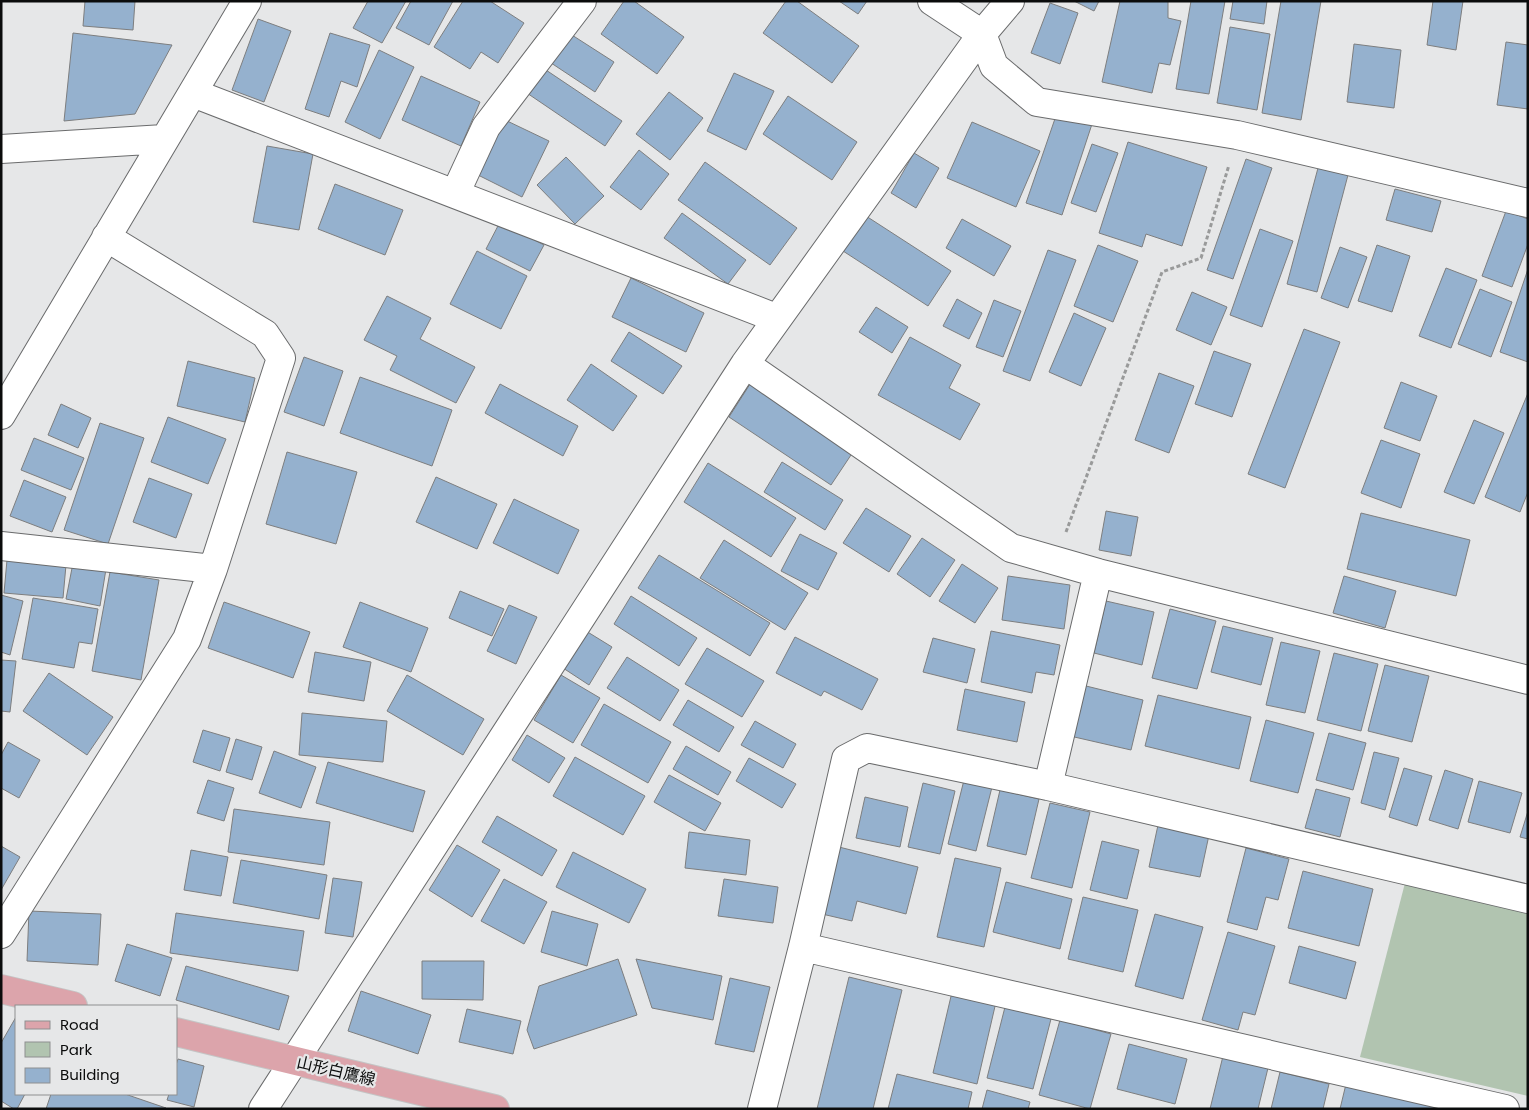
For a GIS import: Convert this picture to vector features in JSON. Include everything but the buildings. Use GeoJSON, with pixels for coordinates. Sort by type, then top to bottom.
{"type":"FeatureCollection","features":[{"type":"Feature","properties":{"kind":"main road"},"geometry":{"type":"LineString","coordinates":[[1,989],[69,1005]]}},
{"type":"Feature","properties":{"kind":"main road","name":"山形白鷹線"},"geometry":{"type":"LineString","coordinates":[[178,1032],[495,1109]]}},
{"type":"Feature","properties":{"kind":"street"},"geometry":{"type":"LineString","coordinates":[[1,414],[247,1]]}},
{"type":"Feature","properties":{"kind":"street"},"geometry":{"type":"LineString","coordinates":[[455,194],[486,126],[582,1]]}},
{"type":"Feature","properties":{"kind":"street"},"geometry":{"type":"LineString","coordinates":[[932,1],[982,34],[994,66],[1037,102],[1237,136],[1528,202]]}},
{"type":"Feature","properties":{"kind":"street"},"geometry":{"type":"LineString","coordinates":[[263,1109],[776,318],[982,34],[1010,1]]}},
{"type":"Feature","properties":{"kind":"street"},"geometry":{"type":"LineString","coordinates":[[193,93],[776,318]]}},
{"type":"Feature","properties":{"kind":"street"},"geometry":{"type":"LineString","coordinates":[[1,149],[164,139]]}},
{"type":"Feature","properties":{"kind":"street"},"geometry":{"type":"LineString","coordinates":[[1,934],[186,639],[214,569],[281,358],[265,334],[106,237]]}},
{"type":"Feature","properties":{"kind":"street"},"geometry":{"type":"LineString","coordinates":[[745,364],[1010,548],[1098,573],[1528,680]]}},
{"type":"Feature","properties":{"kind":"street"},"geometry":{"type":"LineString","coordinates":[[1,546],[214,569]]}},
{"type":"Feature","properties":{"kind":"street"},"geometry":{"type":"LineString","coordinates":[[1048,786],[1098,573]]}},
{"type":"Feature","properties":{"kind":"street"},"geometry":{"type":"LineString","coordinates":[[762,1109],[803,947],[846,759],[866,748],[1048,786],[1528,899]]}},
{"type":"Feature","properties":{"kind":"street"},"geometry":{"type":"LineString","coordinates":[[803,947],[1505,1109]]}},
{"type":"Feature","properties":{"kind":"path"},"geometry":{"type":"LineString","coordinates":[[1055,561],[1162,272],[1201,258],[1237,136]]}},
{"type":"Feature","properties":{"kind":"green space"},"geometry":{"type":"Polygon","coordinates":[[[1405,883],[1528,911],[1528,1096],[1360,1057],[1405,883]]]}}]}
